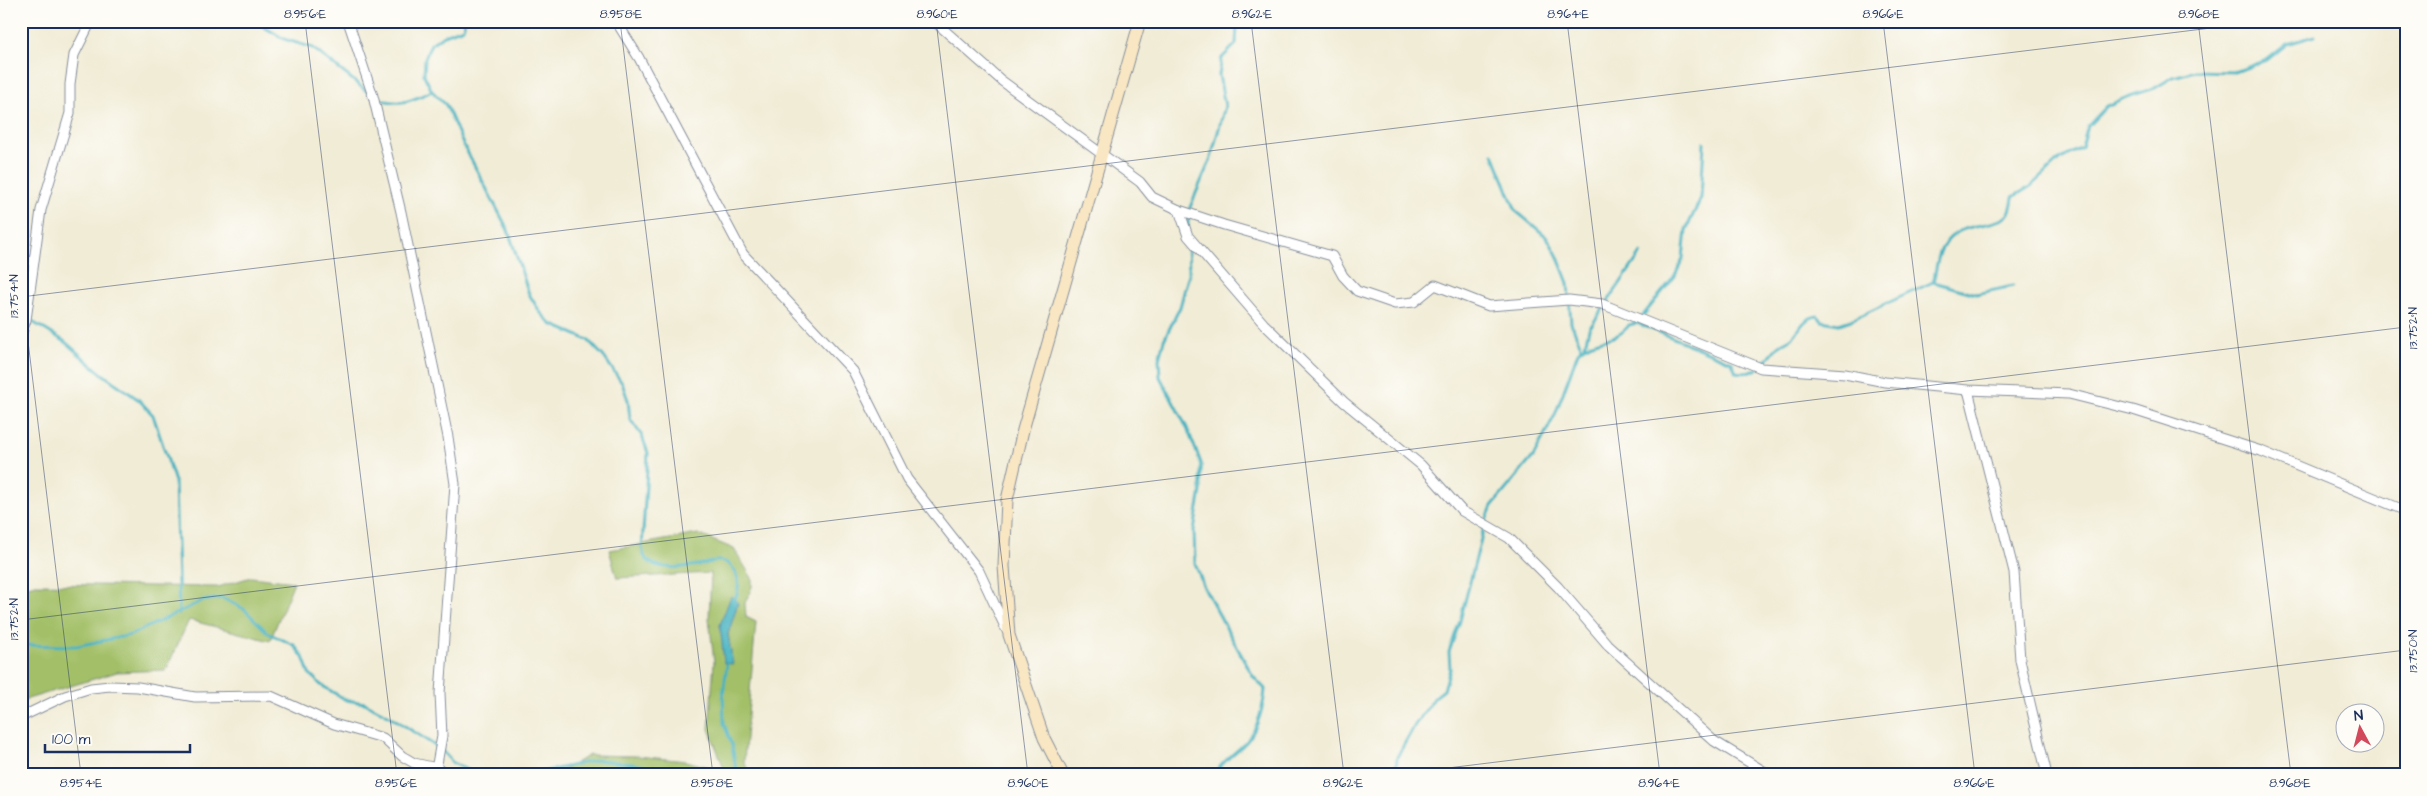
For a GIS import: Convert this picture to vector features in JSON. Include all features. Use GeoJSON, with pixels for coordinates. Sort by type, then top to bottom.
{"type":"FeatureCollection","features":[{"type":"Feature","properties":{"kind":"street"},"geometry":{"type":"LineString","coordinates":[[21,335],[26,320],[41,210],[70,113],[70,84],[74,56],[91,21]]}},
{"type":"Feature","properties":{"kind":"street"},"geometry":{"type":"LineString","coordinates":[[84,36],[99,21]]}},
{"type":"Feature","properties":{"kind":"street"},"geometry":{"type":"LineString","coordinates":[[348,21],[373,96],[401,212],[448,437],[455,484],[440,692],[442,736],[436,771]]}},
{"type":"Feature","properties":{"kind":"street"},"geometry":{"type":"LineString","coordinates":[[616,21],[639,58],[743,254],[853,371],[907,479],[979,571],[1009,635],[1044,738],[1063,775]]}},
{"type":"Feature","properties":{"kind":"street"},"geometry":{"type":"LineString","coordinates":[[934,21],[1002,81],[1140,182],[1152,197],[1176,209],[1224,225],[1332,256],[1343,276],[1356,291],[1395,304],[1414,302],[1435,285],[1489,306],[1569,300],[1602,304],[1761,368],[1845,374],[1885,382],[1968,390],[2069,394],[2133,410],[2261,451],[2406,511]]}},
{"type":"Feature","properties":{"kind":"street"},"geometry":{"type":"LineString","coordinates":[[1009,635],[1004,566],[1007,500],[1023,430],[1140,21]]}},
{"type":"Feature","properties":{"kind":"street"},"geometry":{"type":"LineString","coordinates":[[1176,209],[1179,210],[1188,236],[1264,324],[1344,402],[1420,465],[1462,511],[1509,538],[1558,587],[1608,645],[1714,741],[1770,775]]}},
{"type":"Feature","properties":{"kind":"street"},"geometry":{"type":"LineString","coordinates":[[1968,390],[2014,572],[2020,660],[2047,775]]}},
{"type":"Feature","properties":{"kind":"street"},"geometry":{"type":"LineString","coordinates":[[21,717],[65,696],[91,688],[110,686],[138,687],[195,697],[271,696],[334,724],[383,738],[402,756],[414,763],[448,775]]}},
{"type":"Feature","properties":{"kind":"green space"},"geometry":{"type":"Polygon","coordinates":[[[698,534],[734,549],[752,578],[752,587],[745,603],[746,617],[756,622],[744,761],[750,775],[650,775],[631,773],[629,775],[556,775],[589,755],[638,756],[686,761],[725,771],[709,729],[714,662],[709,618],[711,573],[617,578],[609,550],[698,534]],[[731,597],[720,625],[732,664],[728,634],[738,603],[731,597]]]}},
{"type":"Feature","properties":{"kind":"green space"},"geometry":{"type":"Polygon","coordinates":[[[251,577],[294,582],[270,641],[189,620],[166,670],[117,672],[21,701],[21,588],[35,584],[218,587],[251,577]]]}},
{"type":"Feature","properties":{"kind":"water"},"geometry":{"type":"Polygon","coordinates":[[[731,596],[738,603],[728,634],[733,664],[724,663],[720,625],[731,596]]]}},
{"type":"Feature","properties":{"kind":"waterway"},"geometry":{"type":"LineString","coordinates":[[254,21],[284,39],[313,48],[369,93]]}},
{"type":"Feature","properties":{"kind":"waterway"},"geometry":{"type":"LineString","coordinates":[[465,21],[463,28],[442,36],[431,44],[425,58],[424,75],[432,91],[446,105],[462,142],[508,230],[529,294],[540,312],[551,324],[588,340],[604,357],[622,383],[628,400],[630,419],[642,436],[648,453],[642,548],[645,557],[651,563],[658,566],[673,568],[717,561],[728,563],[737,577],[738,589],[735,599]]}},
{"type":"Feature","properties":{"kind":"waterway"},"geometry":{"type":"LineString","coordinates":[[1188,226],[1188,212],[1211,158],[1225,106],[1219,75],[1222,58],[1236,44],[1237,28],[1232,21]]}},
{"type":"Feature","properties":{"kind":"waterway"},"geometry":{"type":"LineString","coordinates":[[1396,775],[1397,757],[1415,725],[1435,697],[1444,690],[1450,669],[1449,652],[1460,621],[1485,523],[1492,506],[1533,457],[1555,415],[1578,352],[1584,347],[1618,335],[1629,325],[1637,323],[1732,362],[1736,372],[1751,372],[1762,365],[1780,345],[1790,340],[1803,324],[1813,317],[1818,316],[1822,321],[1839,324],[1933,282],[1940,251],[1949,239],[1964,229],[1996,222],[2004,218],[2011,209],[2013,197],[2031,186],[2058,161],[2082,147],[2088,126],[2107,106],[2155,88],[2173,77],[2195,71],[2235,72],[2267,60],[2287,44],[2315,36]]}},
{"type":"Feature","properties":{"kind":"waterway"},"geometry":{"type":"LineString","coordinates":[[374,97],[391,102],[404,102],[432,91]]}},
{"type":"Feature","properties":{"kind":"waterway"},"geometry":{"type":"LineString","coordinates":[[1641,318],[1675,276],[1683,258],[1686,230],[1701,198],[1704,143]]}},
{"type":"Feature","properties":{"kind":"waterway"},"geometry":{"type":"LineString","coordinates":[[1493,154],[1516,211],[1547,237],[1557,255],[1568,283],[1571,323],[1582,348]]}},
{"type":"Feature","properties":{"kind":"waterway"},"geometry":{"type":"LineString","coordinates":[[1188,239],[1189,274],[1180,307],[1164,340],[1159,359],[1160,377],[1187,428],[1201,463],[1201,491],[1194,530],[1195,563],[1203,585],[1223,622],[1253,676],[1265,689],[1260,716],[1251,736],[1221,765],[1214,775]]}},
{"type":"Feature","properties":{"kind":"waterway"},"geometry":{"type":"LineString","coordinates":[[1585,345],[1589,329],[1641,253]]}},
{"type":"Feature","properties":{"kind":"waterway"},"geometry":{"type":"LineString","coordinates":[[1933,282],[1976,294],[2013,286]]}},
{"type":"Feature","properties":{"kind":"waterway"},"geometry":{"type":"LineString","coordinates":[[21,315],[64,341],[101,373],[139,400],[153,415],[175,482],[179,614]]}},
{"type":"Feature","properties":{"kind":"waterway"},"geometry":{"type":"LineString","coordinates":[[21,645],[76,646],[131,635],[202,601],[222,598],[244,609],[268,633],[294,645],[303,657],[309,673],[321,685],[346,700],[365,703],[388,715],[437,747]]}},
{"type":"Feature","properties":{"kind":"waterway"},"geometry":{"type":"LineString","coordinates":[[727,664],[723,695],[724,723],[732,746],[737,775]]}},
{"type":"Feature","properties":{"kind":"waterway"},"geometry":{"type":"LineString","coordinates":[[442,751],[453,763],[478,775]]}},
{"type":"Feature","properties":{"kind":"waterway"},"geometry":{"type":"LineString","coordinates":[[529,775],[597,760],[634,764],[684,775]]}}]}
